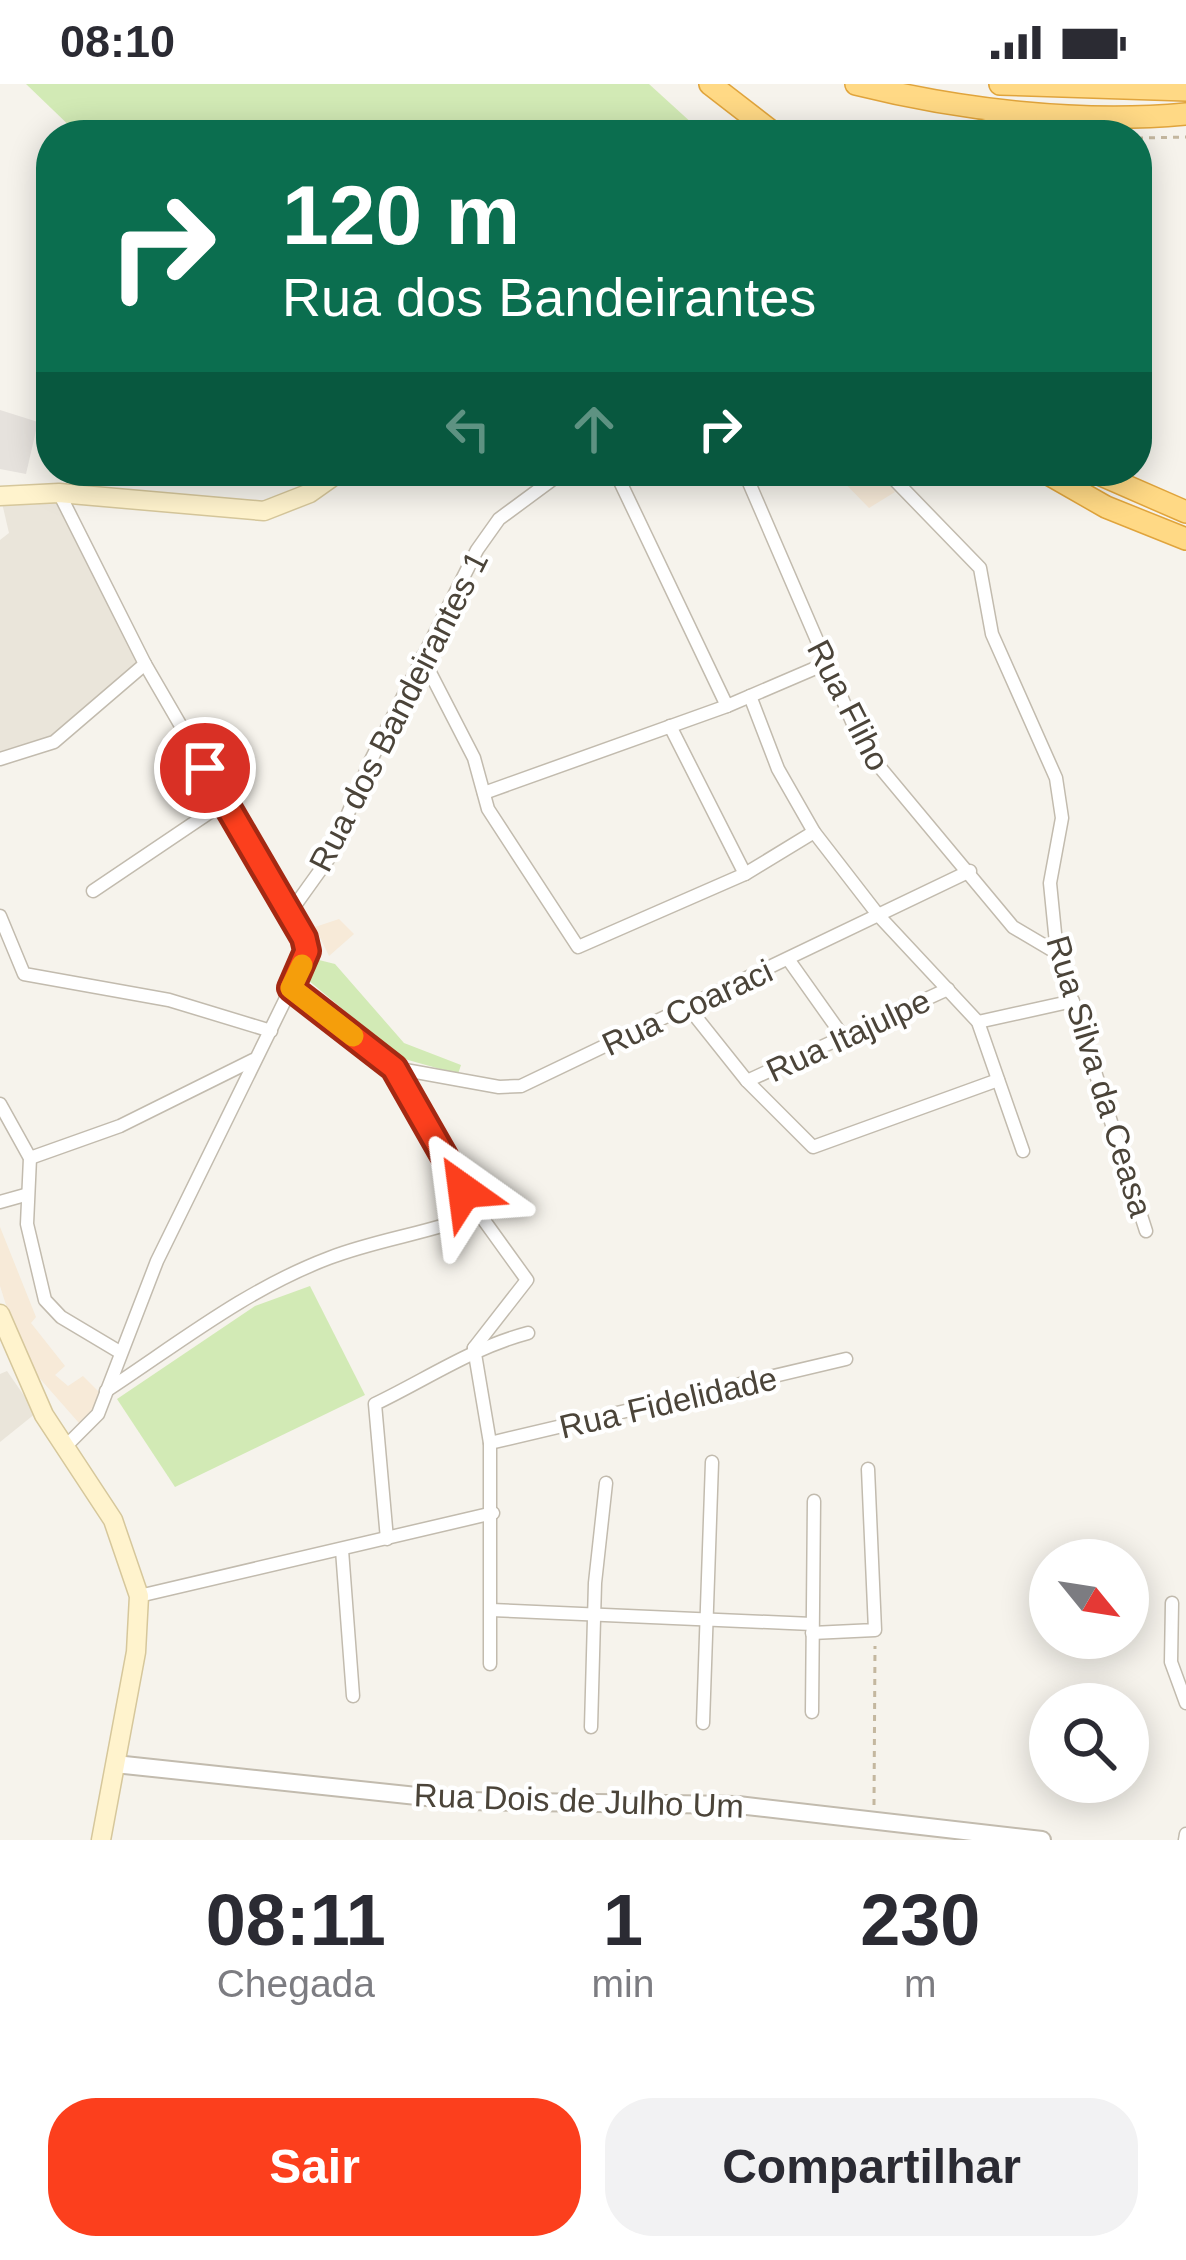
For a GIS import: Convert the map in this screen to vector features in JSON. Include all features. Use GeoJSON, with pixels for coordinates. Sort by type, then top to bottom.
{"type":"FeatureCollection","features":[{"type":"Feature","properties":{"kind":"highway"},"geometry":{"type":"LineString","coordinates":[[710,84],[757,120]]}},
{"type":"Feature","properties":{"kind":"highway"},"geometry":{"type":"LineString","coordinates":[[856,84],[969,105],[1068,114],[1186,114]]}},
{"type":"Feature","properties":{"kind":"highway"},"geometry":{"type":"LineString","coordinates":[[1000,84],[1186,91]]}},
{"type":"Feature","properties":{"kind":"highway"},"geometry":{"type":"LineString","coordinates":[[1018,120],[1068,114]]}},
{"type":"Feature","properties":{"kind":"highway"},"geometry":{"type":"LineString","coordinates":[[1069,486],[1106,507],[1186,539]]}},
{"type":"Feature","properties":{"kind":"highway"},"geometry":{"type":"LineString","coordinates":[[1126,486],[1186,512]]}},
{"type":"Feature","properties":{"kind":"main road"},"geometry":{"type":"LineString","coordinates":[[0,496],[59,493],[264,511],[320,486]]}},
{"type":"Feature","properties":{"kind":"main road"},"geometry":{"type":"LineString","coordinates":[[0,1314],[8,1359],[113,1520],[139,1596],[138,1638],[100,1840]]}},
{"type":"Feature","properties":{"kind":"street","name":"Rua dos Bandeirantes 1"},"geometry":{"type":"LineString","coordinates":[[291,911],[328,857],[422,657],[499,519],[544,486]]}},
{"type":"Feature","properties":{"kind":"street"},"geometry":{"type":"LineString","coordinates":[[622,486],[727,706]]}},
{"type":"Feature","properties":{"kind":"street","name":"Rua Fliho"},"geometry":{"type":"LineString","coordinates":[[750,486],[825,664],[878,769],[1018,932],[1057,952]]}},
{"type":"Feature","properties":{"kind":"street","name":"Rua Silva da Ceasa"},"geometry":{"type":"LineString","coordinates":[[901,486],[980,568],[992,634],[1056,778],[1062,818],[1050,883],[1057,952],[1146,1231]]}},
{"type":"Feature","properties":{"kind":"street"},"geometry":{"type":"LineString","coordinates":[[59,493],[145,664],[291,911],[307,951],[118,1351],[92,1422],[66,1446]]}},
{"type":"Feature","properties":{"kind":"street"},"geometry":{"type":"LineString","coordinates":[[422,657],[474,758],[508,844],[578,947],[745,874],[814,832]]}},
{"type":"Feature","properties":{"kind":"street"},"geometry":{"type":"LineString","coordinates":[[0,759],[54,742],[145,664]]}},
{"type":"Feature","properties":{"kind":"street"},"geometry":{"type":"LineString","coordinates":[[484,793],[727,706],[825,664]]}},
{"type":"Feature","properties":{"kind":"street"},"geometry":{"type":"LineString","coordinates":[[750,696],[778,769],[814,832],[879,916],[978,1022],[1023,1151]]}},
{"type":"Feature","properties":{"kind":"street"},"geometry":{"type":"LineString","coordinates":[[670,726],[745,874]]}},
{"type":"Feature","properties":{"kind":"street"},"geometry":{"type":"LineString","coordinates":[[93,892],[225,802]]}},
{"type":"Feature","properties":{"kind":"street","name":"Rua Coaraci"},"geometry":{"type":"LineString","coordinates":[[394,1068],[499,1087],[521,1086],[970,872]]}},
{"type":"Feature","properties":{"kind":"street"},"geometry":{"type":"LineString","coordinates":[[0,916],[24,974],[169,1000],[271,1031]]}},
{"type":"Feature","properties":{"kind":"street"},"geometry":{"type":"LineString","coordinates":[[788,959],[844,1038]]}},
{"type":"Feature","properties":{"kind":"street"},"geometry":{"type":"LineString","coordinates":[[291,988],[394,1068],[447,1169],[526,1277],[527,1287],[474,1348],[409,1390],[378,1402],[373,1412],[387,1539]]}},
{"type":"Feature","properties":{"kind":"street","name":"Rua Itajulpe"},"geometry":{"type":"LineString","coordinates":[[747,1081],[948,988]]}},
{"type":"Feature","properties":{"kind":"street"},"geometry":{"type":"LineString","coordinates":[[978,1022],[1073,1001]]}},
{"type":"Feature","properties":{"kind":"street"},"geometry":{"type":"LineString","coordinates":[[688,1007],[747,1081],[806,1143],[825,1146],[998,1080]]}},
{"type":"Feature","properties":{"kind":"street"},"geometry":{"type":"LineString","coordinates":[[30,1158],[120,1126],[256,1059]]}},
{"type":"Feature","properties":{"kind":"street"},"geometry":{"type":"LineString","coordinates":[[0,1103],[30,1158],[25,1196],[31,1254],[45,1300],[118,1351]]}},
{"type":"Feature","properties":{"kind":"street"},"geometry":{"type":"LineString","coordinates":[[0,1202],[25,1196]]}},
{"type":"Feature","properties":{"kind":"street"},"geometry":{"type":"LineString","coordinates":[[105,1391],[261,1288],[329,1258],[434,1232],[481,1213]]}},
{"type":"Feature","properties":{"kind":"street"},"geometry":{"type":"LineString","coordinates":[[474,1348],[528,1333]]}},
{"type":"Feature","properties":{"kind":"street"},"geometry":{"type":"LineString","coordinates":[[474,1348],[490,1443],[490,1664]]}},
{"type":"Feature","properties":{"kind":"street","name":"Rua Fidelidade"},"geometry":{"type":"LineString","coordinates":[[490,1443],[846,1359]]}},
{"type":"Feature","properties":{"kind":"street"},"geometry":{"type":"LineString","coordinates":[[703,1723],[712,1462]]}},
{"type":"Feature","properties":{"kind":"street"},"geometry":{"type":"LineString","coordinates":[[491,1610],[875,1630],[868,1469]]}},
{"type":"Feature","properties":{"kind":"street"},"geometry":{"type":"LineString","coordinates":[[591,1727],[593,1614],[606,1483]]}},
{"type":"Feature","properties":{"kind":"street"},"geometry":{"type":"LineString","coordinates":[[812,1712],[814,1501]]}},
{"type":"Feature","properties":{"kind":"street"},"geometry":{"type":"LineString","coordinates":[[139,1596],[493,1513]]}},
{"type":"Feature","properties":{"kind":"street"},"geometry":{"type":"LineString","coordinates":[[342,1550],[353,1696]]}},
{"type":"Feature","properties":{"kind":"street"},"geometry":{"type":"LineString","coordinates":[[1172,1603],[1171,1662],[1186,1703]]}},
{"type":"Feature","properties":{"kind":"street","name":"Rua Dois de Julho Um"},"geometry":{"type":"LineString","coordinates":[[116,1764],[464,1801],[692,1801],[1042,1840]]}},
{"type":"Feature","properties":{"kind":"path"},"geometry":{"type":"LineString","coordinates":[[1152,138],[1186,137]]}},
{"type":"Feature","properties":{"kind":"path"},"geometry":{"type":"LineString","coordinates":[[874,1819],[875,1630]]}},
{"type":"Feature","properties":{"kind":"shaded area"},"geometry":{"type":"Polygon","coordinates":[[[0,410],[36,421],[26,474],[0,469],[0,410]]]}},
{"type":"Feature","properties":{"kind":"shaded area"},"geometry":{"type":"Polygon","coordinates":[[[848,486],[890,486],[895,492],[869,508],[848,486]]]}},
{"type":"Feature","properties":{"kind":"shaded area"},"geometry":{"type":"Polygon","coordinates":[[[57,500],[138,664],[50,738],[0,753],[0,540],[9,533],[2,503],[57,500]]]}},
{"type":"Feature","properties":{"kind":"shaded area"},"geometry":{"type":"Polygon","coordinates":[[[339,919],[354,934],[329,956],[315,927],[339,919]]]}},
{"type":"Feature","properties":{"kind":"shaded area"},"geometry":{"type":"Polygon","coordinates":[[[0,1227],[36,1317],[31,1323],[65,1366],[55,1375],[68,1386],[83,1376],[100,1393],[93,1414],[79,1423],[35,1373],[12,1324],[0,1286],[0,1227]]]}},
{"type":"Feature","properties":{"kind":"shaded area"},"geometry":{"type":"Polygon","coordinates":[[[7,1371],[36,1413],[0,1442],[0,1374],[7,1371]]]}},
{"type":"Feature","properties":{"kind":"green space"},"geometry":{"type":"Polygon","coordinates":[[[26,84],[649,84],[689,120],[63,120],[26,84]]]}},
{"type":"Feature","properties":{"kind":"green space"},"geometry":{"type":"Polygon","coordinates":[[[319,960],[335,964],[404,1043],[461,1065],[458,1074],[401,1058],[308,980],[319,960]]]}},
{"type":"Feature","properties":{"kind":"green space"},"geometry":{"type":"Polygon","coordinates":[[[310,1286],[365,1395],[175,1487],[117,1399],[255,1306],[310,1286]]]}},
{"type":"Feature","properties":{"kind":"slow traffic"},"geometry":{"type":"LineString","coordinates":[[302,965],[291,988],[353,1036]]}},
{"type":"Feature","properties":{"kind":"route"},"geometry":{"type":"LineString","coordinates":[[205,768],[304,938],[307,951],[291,988],[394,1068],[447,1169],[464,1191]]}}]}
